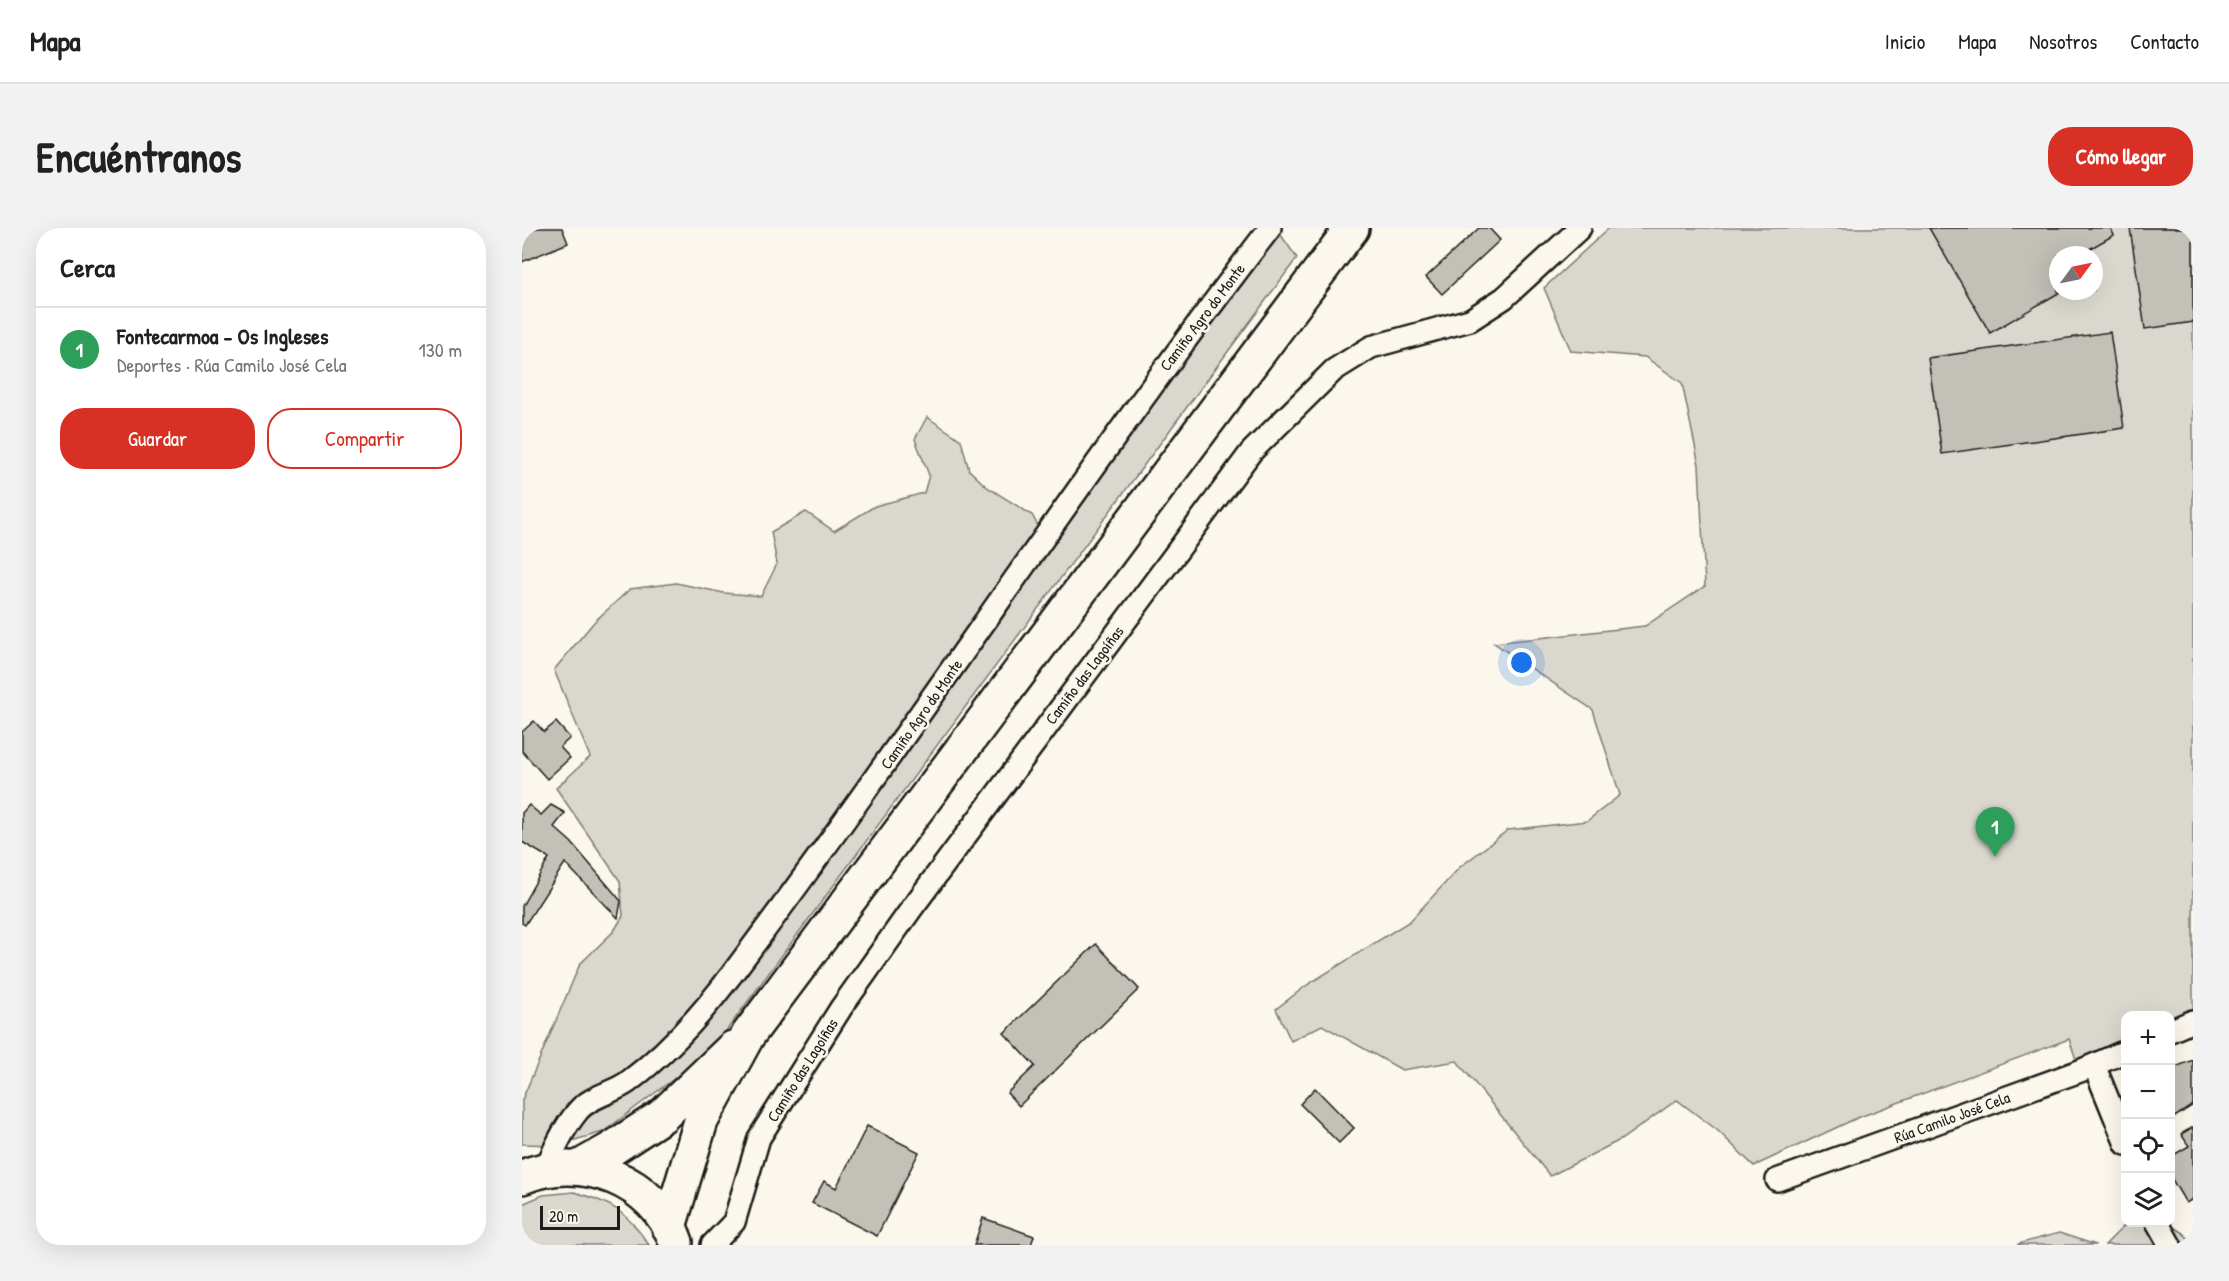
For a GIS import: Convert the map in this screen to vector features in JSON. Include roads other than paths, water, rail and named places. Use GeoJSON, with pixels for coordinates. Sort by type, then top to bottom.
{"type":"FeatureCollection","features":[{"type":"Feature","properties":{"kind":"highway"},"geometry":{"type":"LineString","coordinates":[[673,1236],[701,1121],[748,1035],[1352,228]]}},
{"type":"Feature","properties":{"kind":"highway"},"geometry":{"type":"LineString","coordinates":[[578,1168],[662,1116],[748,1035]]}},
{"type":"Feature","properties":{"kind":"highway"},"geometry":{"type":"LineString","coordinates":[[533,1173],[578,1168],[601,1172],[624,1181],[650,1202],[673,1236]]}},
{"type":"Feature","properties":{"kind":"street","name":"Camiño Agro do Monte"},"geometry":{"type":"LineString","coordinates":[[533,1173],[579,1108],[626,1084],[674,1044],[730,977],[903,739],[1186,337],[1270,228]]}},
{"type":"Feature","properties":{"kind":"street","name":"Camiño das Lagoíñas"},"geometry":{"type":"LineString","coordinates":[[711,1245],[734,1222],[759,1138],[841,1008],[912,908],[1251,452],[1334,370],[1371,346],[1470,320],[1504,298],[1580,228]]}},
{"type":"Feature","properties":{"kind":"street"},"geometry":{"type":"LineString","coordinates":[[2175,1029],[2193,1021]]}},
{"type":"Feature","properties":{"kind":"street","name":"Rúa Camilo José Cela"},"geometry":{"type":"LineString","coordinates":[[1777,1180],[2121,1053]]}},
{"type":"Feature","properties":{"kind":"street"},"geometry":{"type":"LineString","coordinates":[[2094,1065],[2121,1132]]}},
{"type":"Feature","properties":{"kind":"street"},"geometry":{"type":"LineString","coordinates":[[2160,1227],[2169,1245]]}},
{"type":"Feature","properties":{"kind":"place","name":"Fontecarmoa - Os Ingleses"},"geometry":{"type":"Point","coordinates":[1995,857]}}]}
